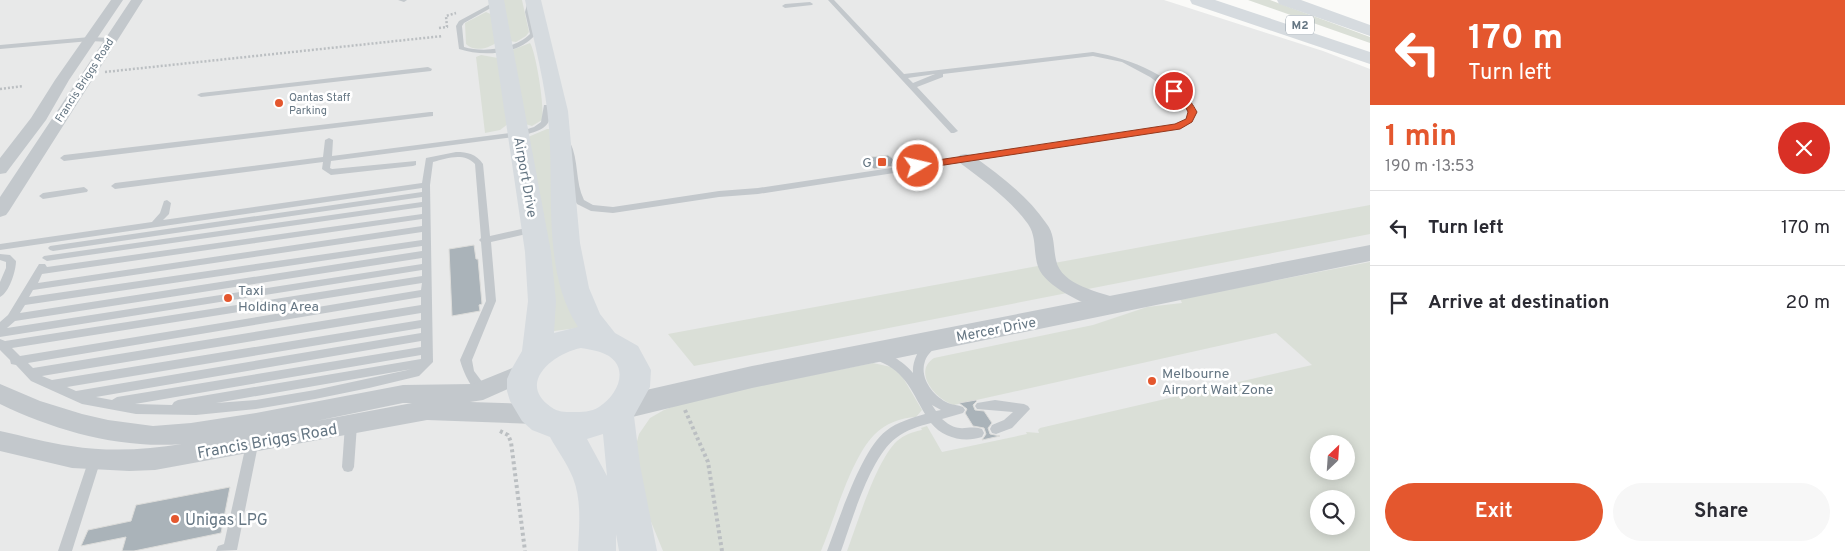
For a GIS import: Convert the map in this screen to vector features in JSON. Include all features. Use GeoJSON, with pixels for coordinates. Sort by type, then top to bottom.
{"type":"FeatureCollection","features":[{"type":"Feature","properties":{"kind":"main road"},"geometry":{"type":"LineString","coordinates":[[532,0],[549,66],[560,127],[566,231],[575,285],[582,310],[604,340]]}},
{"type":"Feature","properties":{"kind":"main road"},"geometry":{"type":"LineString","coordinates":[[1198,0],[1370,58]]}},
{"type":"Feature","properties":{"kind":"main road","name":"M2"},"geometry":{"type":"LineString","coordinates":[[1230,0],[1370,50]]}},
{"type":"Feature","properties":{"kind":"main road","name":"M2"},"geometry":{"type":"LineString","coordinates":[[1285,0],[1370,31]]}},
{"type":"Feature","properties":{"kind":"main road"},"geometry":{"type":"LineString","coordinates":[[1306,0],[1370,24]]}},
{"type":"Feature","properties":{"kind":"main road","name":"Airport Drive"},"geometry":{"type":"LineString","coordinates":[[496,1],[535,229],[542,301],[531,364]]}},
{"type":"Feature","properties":{"kind":"main road"},"geometry":{"type":"LineString","coordinates":[[548,420],[586,426],[603,420],[620,410],[635,388],[637,376],[634,364],[627,354],[617,346],[604,340],[587,338],[569,339],[557,343],[531,364],[522,387],[525,401],[548,420],[569,442],[588,471],[594,485],[598,506],[597,551]]}},
{"type":"Feature","properties":{"kind":"main road"},"geometry":{"type":"LineString","coordinates":[[620,410],[623,465],[638,551]]}},
{"type":"Feature","properties":{"kind":"street","name":"Francis Briggs Road"},"geometry":{"type":"LineString","coordinates":[[0,211],[137,0]]}},
{"type":"Feature","properties":{"kind":"street","name":"Francis Briggs Road"},"geometry":{"type":"LineString","coordinates":[[0,169],[38,120],[62,80],[115,1]]}},
{"type":"Feature","properties":{"kind":"street"},"geometry":{"type":"LineString","coordinates":[[991,155],[992,170],[1006,191]]}},
{"type":"Feature","properties":{"kind":"street"},"geometry":{"type":"LineString","coordinates":[[966,159],[1006,191],[1027,211],[1041,230],[1046,263],[1053,276],[1068,286],[1115,305]]}},
{"type":"Feature","properties":{"kind":"street","name":"Mercer Drive"},"geometry":{"type":"LineString","coordinates":[[620,410],[679,393],[1370,253]]}},
{"type":"Feature","properties":{"kind":"street","name":"Francis Briggs Road"},"geometry":{"type":"LineString","coordinates":[[0,441],[44,452],[95,459],[155,459],[403,394],[429,392],[475,393],[483,391],[531,364]]}},
{"type":"Feature","properties":{"kind":"street","name":"Francis Briggs Road"},"geometry":{"type":"LineString","coordinates":[[0,393],[33,409],[57,417],[108,430],[153,436],[254,433],[351,424],[427,410],[513,415],[548,420]]}},
{"type":"Feature","properties":{"kind":"lane"},"geometry":{"type":"LineString","coordinates":[[496,1],[461,22],[459,26],[460,46],[465,50],[474,52],[505,49],[523,42],[532,36],[528,12],[532,0]]}},
{"type":"Feature","properties":{"kind":"lane"},"geometry":{"type":"LineString","coordinates":[[831,0],[954,131]]}},
{"type":"Feature","properties":{"kind":"lane"},"geometry":{"type":"LineString","coordinates":[[785,6],[810,4]]}},
{"type":"Feature","properties":{"kind":"lane"},"geometry":{"type":"LineString","coordinates":[[0,47],[90,39],[110,40]]}},
{"type":"Feature","properties":{"kind":"lane"},"geometry":{"type":"LineString","coordinates":[[560,127],[572,156],[578,199],[590,208],[612,210],[719,194],[758,191],[1177,127],[1189,120],[1193,112],[1186,100],[1166,86],[1138,67],[1112,57],[1082,54],[903,76]]}},
{"type":"Feature","properties":{"kind":"lane"},"geometry":{"type":"LineString","coordinates":[[545,90],[549,66]]}},
{"type":"Feature","properties":{"kind":"lane"},"geometry":{"type":"LineString","coordinates":[[201,95],[428,69]]}},
{"type":"Feature","properties":{"kind":"lane"},"geometry":{"type":"LineString","coordinates":[[912,86],[948,71]]}},
{"type":"Feature","properties":{"kind":"lane"},"geometry":{"type":"LineString","coordinates":[[115,186],[519,134],[540,127],[547,122],[549,117],[546,99]]}},
{"type":"Feature","properties":{"kind":"lane"},"geometry":{"type":"LineString","coordinates":[[64,158],[430,114]]}},
{"type":"Feature","properties":{"kind":"lane"},"geometry":{"type":"LineString","coordinates":[[0,174],[38,120]]}},
{"type":"Feature","properties":{"kind":"lane"},"geometry":{"type":"LineString","coordinates":[[329,140],[326,159],[328,170],[336,173],[370,166],[413,163]]}},
{"type":"Feature","properties":{"kind":"lane"},"geometry":{"type":"LineString","coordinates":[[1,345],[30,374],[50,385],[74,395],[106,404],[152,410],[427,362],[426,200],[429,160],[461,154],[472,156],[479,164],[491,306],[466,360],[469,372],[483,391]]}},
{"type":"Feature","properties":{"kind":"lane"},"geometry":{"type":"LineString","coordinates":[[43,196],[84,190]]}},
{"type":"Feature","properties":{"kind":"lane"},"geometry":{"type":"LineString","coordinates":[[0,328],[12,318],[56,244],[82,234],[156,223],[426,200]]}},
{"type":"Feature","properties":{"kind":"lane"},"geometry":{"type":"LineString","coordinates":[[0,247],[56,244],[426,200]]}},
{"type":"Feature","properties":{"kind":"lane"},"geometry":{"type":"LineString","coordinates":[[48,258],[426,200]]}},
{"type":"Feature","properties":{"kind":"lane"},"geometry":{"type":"LineString","coordinates":[[39,272],[426,200]]}},
{"type":"Feature","properties":{"kind":"lane"},"geometry":{"type":"LineString","coordinates":[[156,223],[164,214],[167,203]]}},
{"type":"Feature","properties":{"kind":"lane"},"geometry":{"type":"LineString","coordinates":[[30,286],[426,228]]}},
{"type":"Feature","properties":{"kind":"lane"},"geometry":{"type":"LineString","coordinates":[[484,240],[535,229]]}},
{"type":"Feature","properties":{"kind":"lane"},"geometry":{"type":"LineString","coordinates":[[22,302],[426,242]]}},
{"type":"Feature","properties":{"kind":"lane"},"geometry":{"type":"LineString","coordinates":[[12,318],[426,254]]}},
{"type":"Feature","properties":{"kind":"lane"},"geometry":{"type":"LineString","coordinates":[[0,257],[11,260],[11,268],[0,293]]}},
{"type":"Feature","properties":{"kind":"lane"},"geometry":{"type":"LineString","coordinates":[[0,333],[426,266]]}},
{"type":"Feature","properties":{"kind":"lane"},"geometry":{"type":"LineString","coordinates":[[1,345],[427,279]]}},
{"type":"Feature","properties":{"kind":"lane"},"geometry":{"type":"LineString","coordinates":[[15,361],[427,293]]}},
{"type":"Feature","properties":{"kind":"lane"},"geometry":{"type":"LineString","coordinates":[[30,374],[427,308]]}},
{"type":"Feature","properties":{"kind":"lane"},"geometry":{"type":"LineString","coordinates":[[50,385],[427,323]]}},
{"type":"Feature","properties":{"kind":"lane"},"geometry":{"type":"LineString","coordinates":[[74,395],[427,336]]}},
{"type":"Feature","properties":{"kind":"lane"},"geometry":{"type":"LineString","coordinates":[[834,551],[871,460],[886,437],[898,430],[961,410],[936,403],[920,378],[919,362],[934,341]]}},
{"type":"Feature","properties":{"kind":"lane"},"geometry":{"type":"LineString","coordinates":[[106,404],[427,350]]}},
{"type":"Feature","properties":{"kind":"lane"},"geometry":{"type":"LineString","coordinates":[[872,354],[890,361],[904,370],[932,418],[942,426],[954,433],[978,433]]}},
{"type":"Feature","properties":{"kind":"lane"},"geometry":{"type":"LineString","coordinates":[[980,406],[995,405],[1024,409],[1008,424],[996,429]]}},
{"type":"Feature","properties":{"kind":"lane"},"geometry":{"type":"LineString","coordinates":[[348,468],[351,424]]}},
{"type":"Feature","properties":{"kind":"lane"},"geometry":{"type":"LineString","coordinates":[[224,551],[230,550],[254,433]]}},
{"type":"Feature","properties":{"kind":"lane"},"geometry":{"type":"LineString","coordinates":[[65,551],[95,459]]}},
{"type":"Feature","properties":{"kind":"path"},"geometry":{"type":"LineString","coordinates":[[103,72],[443,36]]}},
{"type":"Feature","properties":{"kind":"path"},"geometry":{"type":"LineString","coordinates":[[0,89],[23,86]]}},
{"type":"Feature","properties":{"kind":"path"},"geometry":{"type":"LineString","coordinates":[[679,393],[694,434],[708,462],[722,551]]}},
{"type":"Feature","properties":{"kind":"path"},"geometry":{"type":"LineString","coordinates":[[494,428],[508,435],[511,442],[521,531],[526,551]]}},
{"type":"Feature","properties":{"kind":"shaded area"},"geometry":{"type":"Polygon","coordinates":[[[0,0],[1164,0],[1323,51],[1370,69],[1370,551],[0,551],[0,0]]]}},
{"type":"Feature","properties":{"kind":"shaded area"},"geometry":{"type":"Polygon","coordinates":[[[503,0],[522,0],[529,32],[516,42],[510,41],[503,0]]]}},
{"type":"Feature","properties":{"kind":"shaded area"},"geometry":{"type":"Polygon","coordinates":[[[1248,0],[1270,0],[1370,37],[1370,43],[1248,0]]]}},
{"type":"Feature","properties":{"kind":"shaded area"},"geometry":{"type":"Polygon","coordinates":[[[486,12],[493,15],[496,43],[485,48],[473,48],[466,44],[465,23],[486,12]]]}},
{"type":"Feature","properties":{"kind":"shaded area"},"geometry":{"type":"Polygon","coordinates":[[[530,43],[537,68],[543,114],[542,120],[532,126],[525,124],[512,50],[530,43]]]}},
{"type":"Feature","properties":{"kind":"shaded area"},"geometry":{"type":"Polygon","coordinates":[[[481,55],[498,58],[508,124],[500,130],[485,133],[476,57],[481,55]]]}},
{"type":"Feature","properties":{"kind":"shaded area"},"geometry":{"type":"Polygon","coordinates":[[[549,129],[579,326],[578,328],[554,331],[528,137],[549,129]]]}},
{"type":"Feature","properties":{"kind":"shaded area"},"geometry":{"type":"Polygon","coordinates":[[[1370,205],[1370,234],[694,366],[668,334],[1370,205]]]}},
{"type":"Feature","properties":{"kind":"shaded area"},"geometry":{"type":"Polygon","coordinates":[[[1370,262],[1370,551],[847,551],[868,493],[889,450],[902,437],[922,430],[921,428],[927,426],[942,452],[1027,434],[1026,432],[1039,433],[1038,430],[1040,428],[1312,365],[1276,333],[954,405],[940,398],[929,385],[926,378],[925,371],[928,364],[934,358],[1093,325],[1147,307],[1182,303],[1180,299],[1370,262]]]}},
{"type":"Feature","properties":{"kind":"shaded area"},"geometry":{"type":"Polygon","coordinates":[[[873,363],[891,367],[902,376],[922,410],[916,417],[899,420],[883,427],[865,446],[850,474],[821,551],[663,551],[645,507],[636,445],[639,434],[650,418],[664,410],[696,398],[873,363]]]}},
{"type":"Feature","properties":{"kind":"building"},"geometry":{"type":"Polygon","coordinates":[[[888,155],[901,165],[874,169],[862,158],[888,155]]]}},
{"type":"Feature","properties":{"kind":"building"},"geometry":{"type":"Polygon","coordinates":[[[474,245],[476,259],[478,259],[482,304],[479,305],[480,311],[452,316],[449,249],[474,245]]]}},
{"type":"Feature","properties":{"kind":"building"},"geometry":{"type":"Polygon","coordinates":[[[976,400],[973,405],[975,410],[984,411],[992,423],[988,428],[990,434],[1000,436],[982,440],[986,434],[984,428],[973,426],[965,413],[967,409],[959,403],[976,400]]]}},
{"type":"Feature","properties":{"kind":"building"},"geometry":{"type":"Polygon","coordinates":[[[230,487],[221,533],[134,551],[122,551],[126,537],[81,546],[88,530],[131,521],[136,505],[230,487]]]}},
{"type":"Feature","properties":{"kind":"place","name":"Qantas Staff Parking"},"geometry":{"type":"Point","coordinates":[279,103]}},
{"type":"Feature","properties":{"kind":"place","name":"G"},"geometry":{"type":"Point","coordinates":[882,162]}},
{"type":"Feature","properties":{"kind":"place","name":"Taxi Holding Area"},"geometry":{"type":"Point","coordinates":[228,298]}},
{"type":"Feature","properties":{"kind":"place","name":"Melbourne Airport Wait Zone"},"geometry":{"type":"Point","coordinates":[1152,381]}},
{"type":"Feature","properties":{"kind":"place","name":"Unigas LPG"},"geometry":{"type":"Point","coordinates":[175,519]}},
{"type":"Feature","properties":{"kind":"route"},"geometry":{"type":"LineString","coordinates":[[918,166],[1177,127],[1189,120],[1193,112],[1186,100],[1174,91]]}}]}
